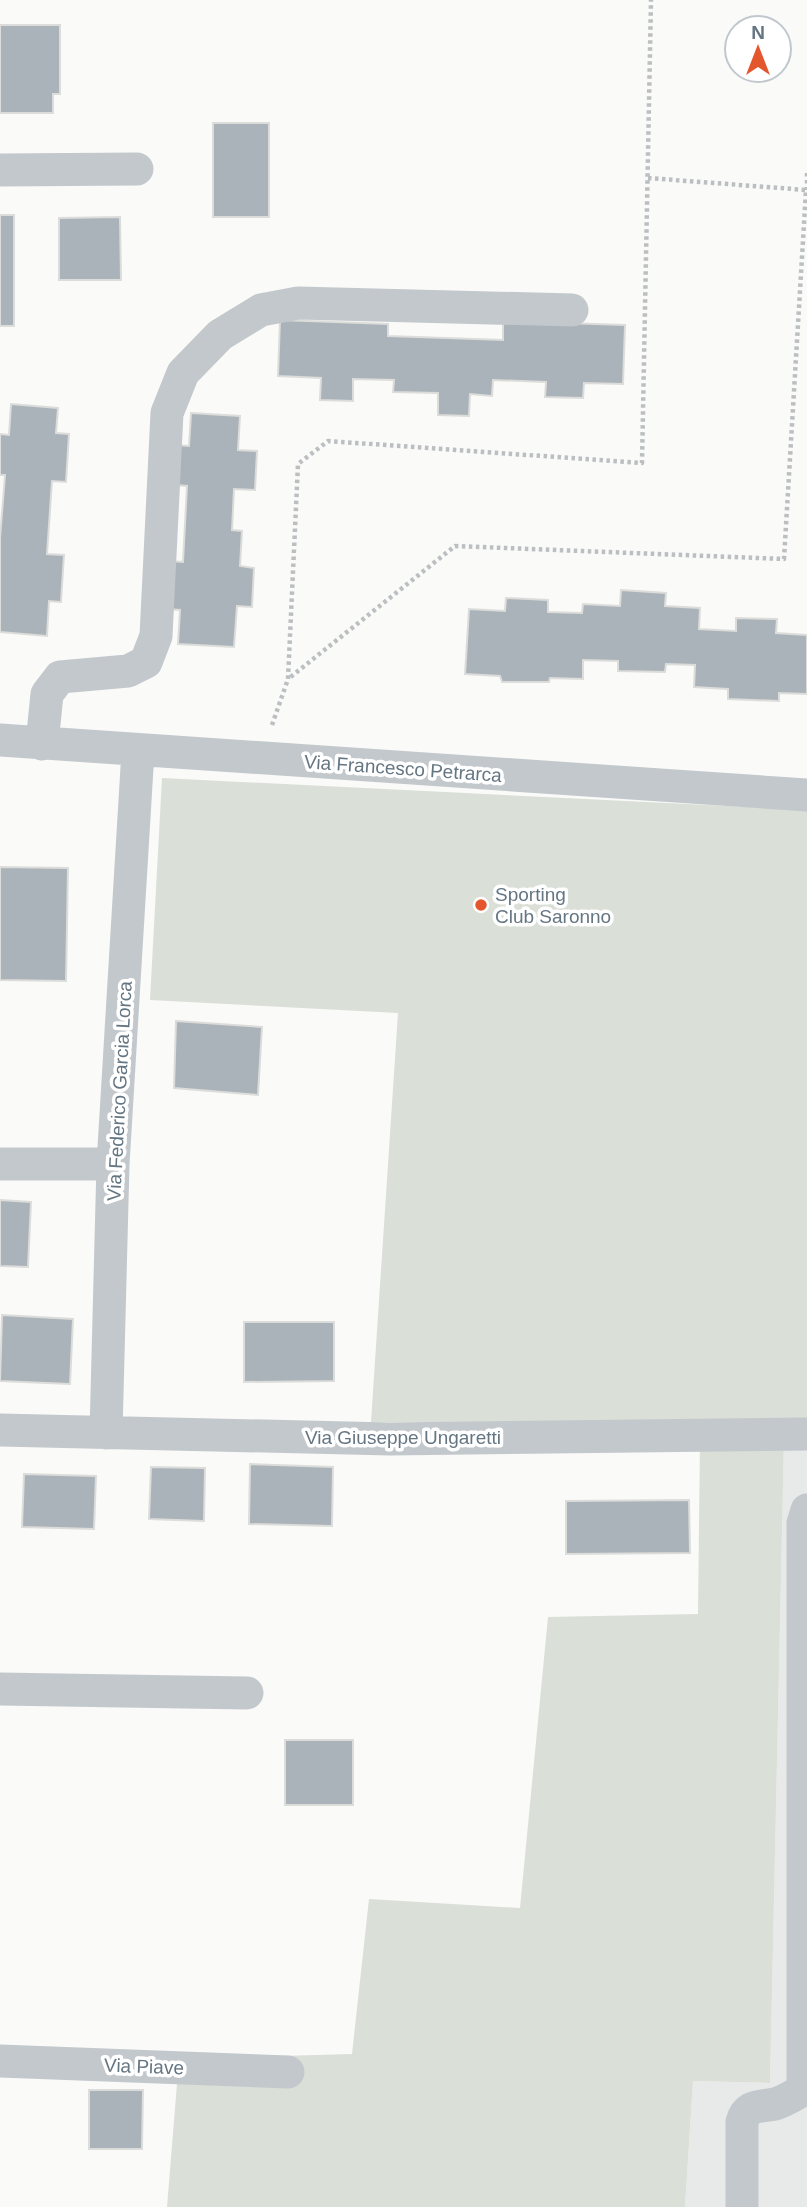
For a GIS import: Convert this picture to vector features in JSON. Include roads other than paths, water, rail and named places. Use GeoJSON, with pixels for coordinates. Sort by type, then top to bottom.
{"type":"FeatureCollection","features":[{"type":"Feature","properties":{"kind":"street"},"geometry":{"type":"LineString","coordinates":[[0,170],[137,169]]}},
{"type":"Feature","properties":{"kind":"street"},"geometry":{"type":"LineString","coordinates":[[43,744],[47,694],[60,677],[128,671],[146,662],[156,636],[167,414],[184,373],[220,335],[261,310],[298,303],[572,310]]}},
{"type":"Feature","properties":{"kind":"street","name":"Via Francesco Petrarca"},"geometry":{"type":"LineString","coordinates":[[0,740],[807,795]]}},
{"type":"Feature","properties":{"kind":"street","name":"Via Federico Garcia Lorca"},"geometry":{"type":"LineString","coordinates":[[106,1433],[113,1164],[138,751]]}},
{"type":"Feature","properties":{"kind":"street"},"geometry":{"type":"LineString","coordinates":[[0,1164],[113,1164]]}},
{"type":"Feature","properties":{"kind":"street","name":"Via Giuseppe Ungaretti"},"geometry":{"type":"LineString","coordinates":[[0,1430],[390,1439],[807,1434]]}},
{"type":"Feature","properties":{"kind":"street"},"geometry":{"type":"LineString","coordinates":[[742,2207],[744,2115],[756,2106],[775,2104],[805,2089],[803,1523],[807,1510]]}},
{"type":"Feature","properties":{"kind":"street"},"geometry":{"type":"LineString","coordinates":[[0,1689],[247,1693]]}},
{"type":"Feature","properties":{"kind":"street","name":"Via Piave"},"geometry":{"type":"LineString","coordinates":[[0,2061],[288,2072]]}},
{"type":"Feature","properties":{"kind":"place","name":"Sporting Club Saronno"},"geometry":{"type":"Point","coordinates":[481,905]}}]}
